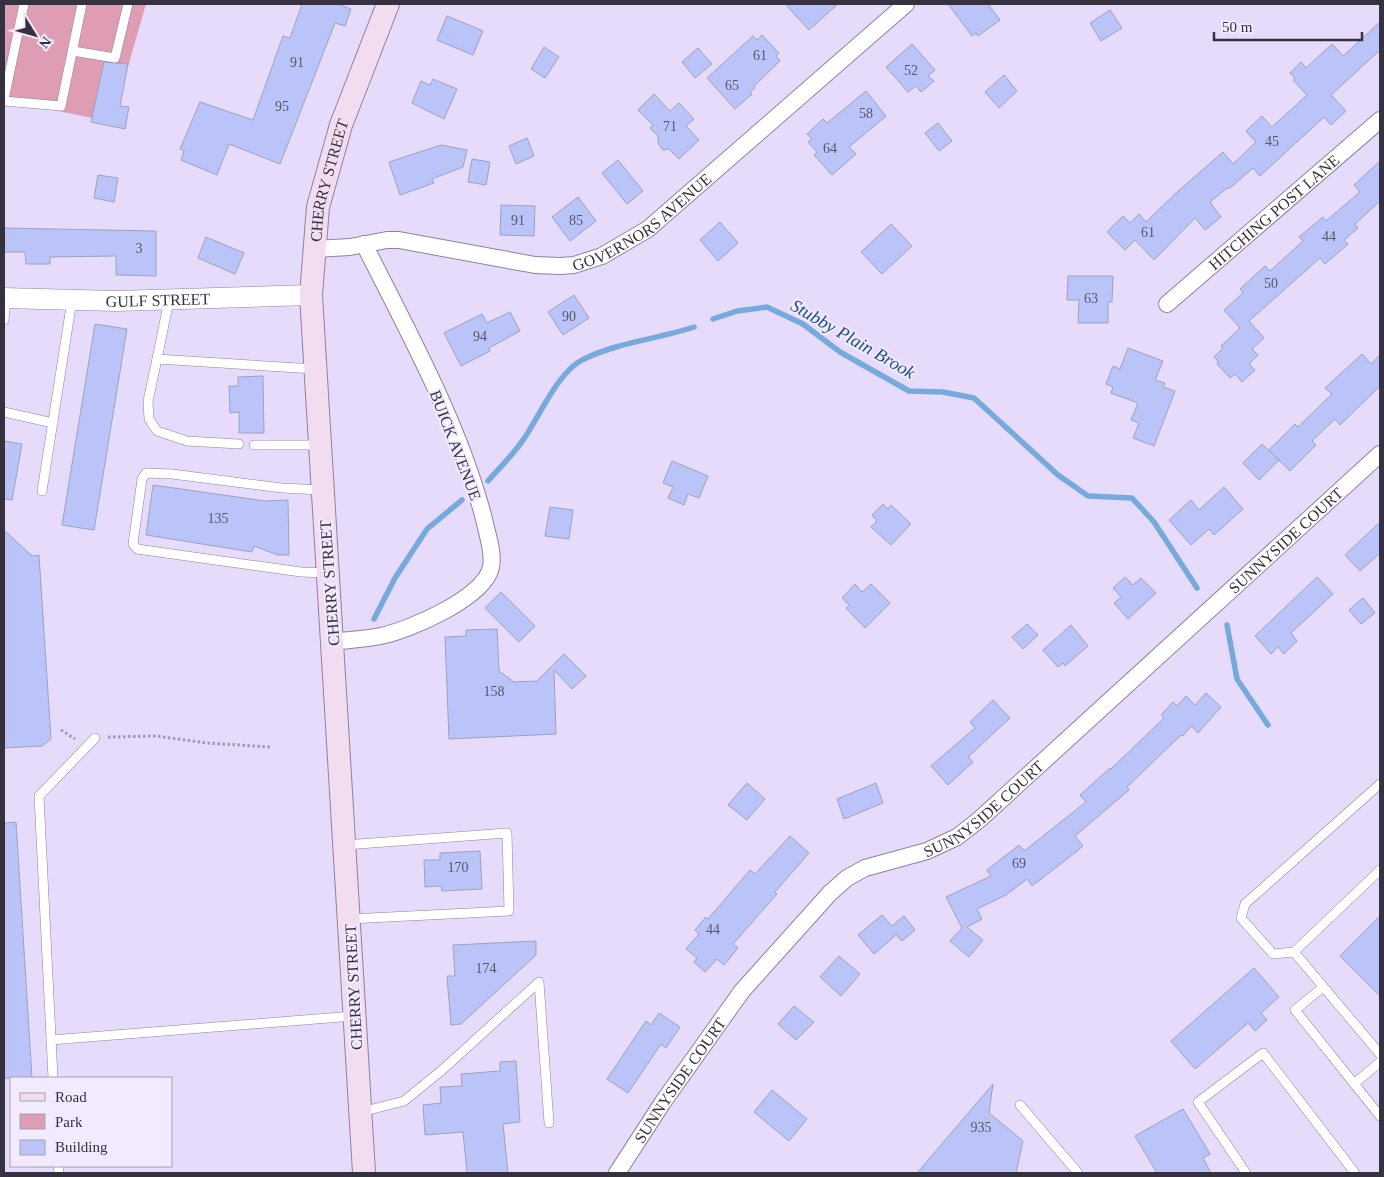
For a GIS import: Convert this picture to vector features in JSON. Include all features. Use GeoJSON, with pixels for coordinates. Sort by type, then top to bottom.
{"type":"FeatureCollection","features":[{"type":"Feature","properties":{"kind":"main road","name":"CHERRY STREET"},"geometry":{"type":"LineString","coordinates":[[364,1173],[311,295],[318,207],[341,125],[388,4]]}},
{"type":"Feature","properties":{"kind":"street","name":"GOVERNORS AVENUE"},"geometry":{"type":"LineString","coordinates":[[314,249],[399,240],[534,265],[560,266],[589,261],[614,251],[648,229],[906,4]]}},
{"type":"Feature","properties":{"kind":"street","name":"HITCHING POST LANE"},"geometry":{"type":"LineString","coordinates":[[1167,304],[1380,120]]}},
{"type":"Feature","properties":{"kind":"street","name":"BUICK AVENUE"},"geometry":{"type":"LineString","coordinates":[[332,642],[382,636],[430,618],[478,587],[484,582],[491,568],[491,547],[475,483],[423,361],[364,244]]}},
{"type":"Feature","properties":{"kind":"street","name":"GULF STREET"},"geometry":{"type":"LineString","coordinates":[[5,298],[72,300],[311,295]]}},
{"type":"Feature","properties":{"kind":"street","name":"SUNNYSIDE COURT"},"geometry":{"type":"LineString","coordinates":[[616,1173],[663,1102],[742,991],[841,883],[865,868],[927,851],[950,840],[980,819],[1380,454]]}},
{"type":"Feature","properties":{"kind":"lane"},"geometry":{"type":"LineString","coordinates":[[24,4],[4,100],[61,106],[82,4]]}},
{"type":"Feature","properties":{"kind":"lane"},"geometry":{"type":"LineString","coordinates":[[73,51],[114,58],[128,4]]}},
{"type":"Feature","properties":{"kind":"lane"},"geometry":{"type":"LineString","coordinates":[[4,320],[5,298]]}},
{"type":"Feature","properties":{"kind":"lane"},"geometry":{"type":"LineString","coordinates":[[169,299],[148,401],[149,419],[157,431],[187,441],[239,444]]}},
{"type":"Feature","properties":{"kind":"lane"},"geometry":{"type":"LineString","coordinates":[[42,491],[72,300]]}},
{"type":"Feature","properties":{"kind":"lane"},"geometry":{"type":"LineString","coordinates":[[157,359],[315,369]]}},
{"type":"Feature","properties":{"kind":"lane"},"geometry":{"type":"LineString","coordinates":[[4,412],[53,423]]}},
{"type":"Feature","properties":{"kind":"lane"},"geometry":{"type":"LineString","coordinates":[[254,444],[320,445]]}},
{"type":"Feature","properties":{"kind":"lane"},"geometry":{"type":"LineString","coordinates":[[322,490],[263,486],[172,474],[146,473],[142,479],[133,544],[137,549],[163,554],[301,572],[328,573]]}},
{"type":"Feature","properties":{"kind":"lane"},"geometry":{"type":"LineString","coordinates":[[53,1077],[39,796],[96,738]]}},
{"type":"Feature","properties":{"kind":"lane"},"geometry":{"type":"LineString","coordinates":[[1380,784],[1245,904],[1241,918],[1273,954],[1294,952],[1380,870]]}},
{"type":"Feature","properties":{"kind":"lane"},"geometry":{"type":"LineString","coordinates":[[345,845],[507,833],[509,910],[349,919]]}},
{"type":"Feature","properties":{"kind":"lane"},"geometry":{"type":"LineString","coordinates":[[1294,952],[1380,1054]]}},
{"type":"Feature","properties":{"kind":"lane"},"geometry":{"type":"LineString","coordinates":[[361,1112],[404,1101],[442,1071],[539,982],[548,1123]]}},
{"type":"Feature","properties":{"kind":"lane"},"geometry":{"type":"LineString","coordinates":[[1323,987],[1295,1010],[1380,1116]]}},
{"type":"Feature","properties":{"kind":"lane"},"geometry":{"type":"LineString","coordinates":[[51,1040],[355,1016]]}},
{"type":"Feature","properties":{"kind":"lane"},"geometry":{"type":"LineString","coordinates":[[1246,1173],[1198,1102],[1263,1053],[1356,1173]]}},
{"type":"Feature","properties":{"kind":"lane"},"geometry":{"type":"LineString","coordinates":[[1355,1083],[1380,1062]]}},
{"type":"Feature","properties":{"kind":"lane"},"geometry":{"type":"LineString","coordinates":[[1020,1105],[1078,1173]]}},
{"type":"Feature","properties":{"kind":"path"},"geometry":{"type":"LineString","coordinates":[[61,730],[70,738],[156,736],[207,743],[270,748]]}},
{"type":"Feature","properties":{"kind":"green space"},"geometry":{"type":"Polygon","coordinates":[[[4,4],[146,4],[112,122],[4,100],[4,4]]]}},
{"type":"Feature","properties":{"kind":"building"},"geometry":{"type":"Polygon","coordinates":[[[302,4],[338,4],[351,9],[345,26],[335,23],[280,164],[229,144],[217,175],[181,160],[184,151],[180,149],[200,102],[253,120],[283,36],[290,38],[302,4]]]}},
{"type":"Feature","properties":{"kind":"building"},"geometry":{"type":"Polygon","coordinates":[[[785,4],[838,4],[809,30],[785,4]]]}},
{"type":"Feature","properties":{"kind":"building"},"geometry":{"type":"Polygon","coordinates":[[[948,4],[988,4],[1000,20],[978,36],[976,33],[972,36],[948,4]]]}},
{"type":"Feature","properties":{"kind":"building"},"geometry":{"type":"Polygon","coordinates":[[[1110,10],[1122,28],[1101,41],[1090,23],[1110,10]]]}},
{"type":"Feature","properties":{"kind":"building"},"geometry":{"type":"Polygon","coordinates":[[[447,16],[483,31],[473,55],[437,40],[447,16]]]}},
{"type":"Feature","properties":{"kind":"building"},"geometry":{"type":"Polygon","coordinates":[[[1380,22],[1380,50],[1331,95],[1346,111],[1331,125],[1324,117],[1260,176],[1253,168],[1210,202],[1221,217],[1205,230],[1195,218],[1154,260],[1135,240],[1125,250],[1107,232],[1123,216],[1130,223],[1139,214],[1146,222],[1223,152],[1233,164],[1256,142],[1246,131],[1262,116],[1272,127],[1307,95],[1293,80],[1295,78],[1290,73],[1301,62],[1306,68],[1332,44],[1343,56],[1380,22]]]}},
{"type":"Feature","properties":{"kind":"building"},"geometry":{"type":"Polygon","coordinates":[[[762,35],[779,53],[776,56],[780,61],[754,86],[755,88],[750,92],[752,94],[735,109],[707,78],[753,36],[757,40],[762,35]]]}},
{"type":"Feature","properties":{"kind":"building"},"geometry":{"type":"Polygon","coordinates":[[[912,44],[935,70],[928,76],[934,81],[921,92],[916,86],[908,92],[886,67],[912,44]]]}},
{"type":"Feature","properties":{"kind":"building"},"geometry":{"type":"Polygon","coordinates":[[[544,47],[559,57],[545,78],[531,69],[544,47]]]}},
{"type":"Feature","properties":{"kind":"building"},"geometry":{"type":"Polygon","coordinates":[[[698,48],[712,64],[695,78],[682,62],[698,48]]]}},
{"type":"Feature","properties":{"kind":"building"},"geometry":{"type":"Polygon","coordinates":[[[104,62],[128,64],[120,106],[129,107],[125,129],[91,122],[104,62]]]}},
{"type":"Feature","properties":{"kind":"building"},"geometry":{"type":"Polygon","coordinates":[[[1004,75],[1017,91],[999,108],[985,92],[1004,75]]]}},
{"type":"Feature","properties":{"kind":"building"},"geometry":{"type":"Polygon","coordinates":[[[433,79],[457,89],[444,119],[412,103],[421,81],[430,85],[433,79]]]}},
{"type":"Feature","properties":{"kind":"building"},"geometry":{"type":"Polygon","coordinates":[[[866,91],[886,116],[849,147],[856,154],[832,175],[814,155],[817,152],[808,142],[812,139],[807,134],[823,119],[827,123],[866,91]]]}},
{"type":"Feature","properties":{"kind":"building"},"geometry":{"type":"Polygon","coordinates":[[[654,94],[670,111],[679,103],[694,119],[686,126],[699,140],[679,159],[669,149],[663,150],[658,143],[658,136],[650,128],[653,125],[638,110],[654,94]]]}},
{"type":"Feature","properties":{"kind":"building"},"geometry":{"type":"Polygon","coordinates":[[[938,123],[952,141],[939,151],[925,133],[938,123]]]}},
{"type":"Feature","properties":{"kind":"building"},"geometry":{"type":"Polygon","coordinates":[[[527,138],[534,156],[516,164],[509,146],[527,138]]]}},
{"type":"Feature","properties":{"kind":"building"},"geometry":{"type":"Polygon","coordinates":[[[441,145],[467,150],[463,167],[432,179],[434,183],[400,195],[389,162],[441,145]]]}},
{"type":"Feature","properties":{"kind":"building"},"geometry":{"type":"Polygon","coordinates":[[[472,159],[490,162],[486,185],[468,182],[472,159]]]}},
{"type":"Feature","properties":{"kind":"building"},"geometry":{"type":"Polygon","coordinates":[[[618,160],[643,191],[627,204],[602,173],[618,160]]]}},
{"type":"Feature","properties":{"kind":"building"},"geometry":{"type":"Polygon","coordinates":[[[1380,161],[1380,201],[1355,224],[1358,228],[1344,240],[1348,244],[1325,264],[1320,258],[1249,321],[1264,338],[1252,349],[1258,355],[1249,364],[1255,370],[1242,382],[1235,374],[1230,378],[1217,364],[1218,361],[1214,357],[1223,348],[1221,346],[1240,328],[1224,310],[1243,293],[1240,289],[1265,266],[1270,271],[1303,241],[1299,237],[1323,217],[1326,221],[1360,192],[1354,185],[1380,161]]]}},
{"type":"Feature","properties":{"kind":"building"},"geometry":{"type":"Polygon","coordinates":[[[98,175],[118,178],[114,202],[94,198],[98,175]]]}},
{"type":"Feature","properties":{"kind":"building"},"geometry":{"type":"Polygon","coordinates":[[[578,197],[596,221],[570,241],[552,217],[578,197]]]}},
{"type":"Feature","properties":{"kind":"building"},"geometry":{"type":"Polygon","coordinates":[[[501,205],[535,206],[534,236],[500,235],[501,205]]]}},
{"type":"Feature","properties":{"kind":"building"},"geometry":{"type":"Polygon","coordinates":[[[720,222],[738,243],[718,261],[700,240],[720,222]]]}},
{"type":"Feature","properties":{"kind":"building"},"geometry":{"type":"Polygon","coordinates":[[[891,224],[912,246],[882,274],[861,252],[891,224]]]}},
{"type":"Feature","properties":{"kind":"building"},"geometry":{"type":"Polygon","coordinates":[[[4,228],[156,231],[156,276],[116,275],[116,256],[50,257],[50,264],[26,264],[25,252],[4,252],[4,228]]]}},
{"type":"Feature","properties":{"kind":"building"},"geometry":{"type":"Polygon","coordinates":[[[206,237],[244,253],[235,274],[198,258],[206,237]]]}},
{"type":"Feature","properties":{"kind":"building"},"geometry":{"type":"Polygon","coordinates":[[[1068,276],[1113,276],[1112,302],[1108,302],[1108,323],[1078,323],[1079,300],[1067,300],[1068,276]]]}},
{"type":"Feature","properties":{"kind":"building"},"geometry":{"type":"Polygon","coordinates":[[[574,295],[589,318],[563,335],[548,312],[574,295]]]}},
{"type":"Feature","properties":{"kind":"building"},"geometry":{"type":"Polygon","coordinates":[[[510,312],[520,331],[489,348],[490,351],[461,366],[444,333],[482,314],[487,323],[510,312]]]}},
{"type":"Feature","properties":{"kind":"building"},"geometry":{"type":"Polygon","coordinates":[[[95,324],[127,329],[94,530],[62,525],[95,324]]]}},
{"type":"Feature","properties":{"kind":"building"},"geometry":{"type":"Polygon","coordinates":[[[1128,348],[1163,361],[1155,380],[1165,383],[1163,387],[1175,391],[1154,446],[1133,438],[1139,423],[1131,420],[1138,403],[1111,393],[1113,387],[1106,384],[1113,366],[1120,369],[1128,348]]]}},
{"type":"Feature","properties":{"kind":"building"},"geometry":{"type":"Polygon","coordinates":[[[1362,354],[1371,364],[1380,355],[1380,386],[1340,425],[1335,419],[1312,441],[1316,445],[1290,471],[1269,450],[1295,424],[1298,427],[1332,394],[1325,388],[1362,354]]]}},
{"type":"Feature","properties":{"kind":"building"},"geometry":{"type":"Polygon","coordinates":[[[263,376],[264,433],[239,433],[239,412],[230,413],[229,386],[238,386],[238,377],[263,376]]]}},
{"type":"Feature","properties":{"kind":"building"},"geometry":{"type":"Polygon","coordinates":[[[4,441],[22,444],[12,500],[4,499],[4,441]]]}},
{"type":"Feature","properties":{"kind":"building"},"geometry":{"type":"Polygon","coordinates":[[[1262,444],[1279,460],[1259,480],[1243,463],[1262,444]]]}},
{"type":"Feature","properties":{"kind":"building"},"geometry":{"type":"Polygon","coordinates":[[[672,461],[708,476],[699,498],[688,494],[684,505],[668,498],[673,487],[663,483],[672,461]]]}},
{"type":"Feature","properties":{"kind":"building"},"geometry":{"type":"Polygon","coordinates":[[[153,485],[265,501],[288,500],[289,555],[278,555],[254,546],[252,552],[146,535],[153,485]]]}},
{"type":"Feature","properties":{"kind":"building"},"geometry":{"type":"Polygon","coordinates":[[[1224,487],[1243,509],[1214,535],[1209,529],[1191,545],[1169,520],[1191,500],[1199,510],[1224,487]]]}},
{"type":"Feature","properties":{"kind":"building"},"geometry":{"type":"Polygon","coordinates":[[[883,504],[888,509],[891,505],[911,524],[891,545],[871,527],[877,521],[872,515],[883,504]]]}},
{"type":"Feature","properties":{"kind":"building"},"geometry":{"type":"Polygon","coordinates":[[[550,507],[573,510],[569,539],[545,536],[550,507]]]}},
{"type":"Feature","properties":{"kind":"building"},"geometry":{"type":"Polygon","coordinates":[[[1380,522],[1380,553],[1360,571],[1345,555],[1380,522]]]}},
{"type":"Feature","properties":{"kind":"building"},"geometry":{"type":"Polygon","coordinates":[[[4,530],[32,556],[39,555],[51,739],[42,746],[4,748],[4,530]]]}},
{"type":"Feature","properties":{"kind":"building"},"geometry":{"type":"Polygon","coordinates":[[[1125,577],[1133,585],[1141,578],[1156,593],[1128,619],[1114,603],[1121,597],[1113,588],[1125,577]]]}},
{"type":"Feature","properties":{"kind":"building"},"geometry":{"type":"Polygon","coordinates":[[[1317,577],[1333,594],[1291,633],[1297,641],[1284,654],[1278,647],[1271,654],[1255,636],[1317,577]]]}},
{"type":"Feature","properties":{"kind":"building"},"geometry":{"type":"Polygon","coordinates":[[[855,584],[862,592],[871,584],[890,603],[865,628],[846,608],[849,605],[842,598],[855,584]]]}},
{"type":"Feature","properties":{"kind":"building"},"geometry":{"type":"Polygon","coordinates":[[[501,592],[535,626],[519,642],[485,608],[501,592]]]}},
{"type":"Feature","properties":{"kind":"building"},"geometry":{"type":"Polygon","coordinates":[[[1363,598],[1375,613],[1361,624],[1349,610],[1363,598]]]}},
{"type":"Feature","properties":{"kind":"building"},"geometry":{"type":"Polygon","coordinates":[[[1027,624],[1038,635],[1023,649],[1012,637],[1027,624]]]}},
{"type":"Feature","properties":{"kind":"building"},"geometry":{"type":"Polygon","coordinates":[[[1071,625],[1088,646],[1065,666],[1063,663],[1058,667],[1043,650],[1071,625]]]}},
{"type":"Feature","properties":{"kind":"building"},"geometry":{"type":"Polygon","coordinates":[[[497,629],[499,671],[514,682],[537,681],[564,654],[586,676],[572,689],[554,670],[556,734],[449,739],[445,637],[466,636],[466,630],[497,629]]]}},
{"type":"Feature","properties":{"kind":"building"},"geometry":{"type":"Polygon","coordinates":[[[1206,693],[1221,707],[1198,733],[1191,726],[1183,736],[1181,735],[1127,787],[1129,790],[1075,836],[1083,846],[1032,886],[1027,879],[1006,895],[977,909],[982,919],[967,927],[983,940],[969,957],[950,941],[962,928],[946,897],[991,876],[987,870],[1019,845],[1024,851],[1086,802],[1080,795],[1111,769],[1164,718],[1161,715],[1173,702],[1177,706],[1186,696],[1195,705],[1206,693]]]}},
{"type":"Feature","properties":{"kind":"building"},"geometry":{"type":"Polygon","coordinates":[[[993,700],[1010,718],[968,757],[973,762],[948,785],[931,766],[975,728],[970,722],[993,700]]]}},
{"type":"Feature","properties":{"kind":"building"},"geometry":{"type":"Polygon","coordinates":[[[747,783],[765,799],[747,820],[728,805],[747,783]]]}},
{"type":"Feature","properties":{"kind":"building"},"geometry":{"type":"Polygon","coordinates":[[[876,783],[883,803],[844,819],[837,799],[876,783]]]}},
{"type":"Feature","properties":{"kind":"building"},"geometry":{"type":"Polygon","coordinates":[[[16,822],[32,1077],[4,1078],[4,823],[16,822]]]}},
{"type":"Feature","properties":{"kind":"building"},"geometry":{"type":"Polygon","coordinates":[[[790,836],[809,853],[775,892],[777,894],[733,944],[738,948],[724,965],[717,959],[705,972],[694,962],[697,958],[686,949],[699,934],[695,930],[706,917],[708,919],[750,870],[755,874],[790,836]]]}},
{"type":"Feature","properties":{"kind":"building"},"geometry":{"type":"Polygon","coordinates":[[[480,851],[482,889],[442,891],[441,886],[425,887],[424,860],[440,860],[440,853],[480,851]]]}},
{"type":"Feature","properties":{"kind":"building"},"geometry":{"type":"Polygon","coordinates":[[[882,915],[892,926],[904,916],[915,930],[902,941],[896,935],[874,954],[858,935],[882,915]]]}},
{"type":"Feature","properties":{"kind":"building"},"geometry":{"type":"Polygon","coordinates":[[[1380,916],[1380,996],[1340,956],[1380,916]]]}},
{"type":"Feature","properties":{"kind":"building"},"geometry":{"type":"Polygon","coordinates":[[[536,941],[536,955],[461,1024],[451,1025],[447,976],[455,976],[453,945],[536,941]]]}},
{"type":"Feature","properties":{"kind":"building"},"geometry":{"type":"Polygon","coordinates":[[[839,956],[860,974],[841,996],[820,977],[839,956]]]}},
{"type":"Feature","properties":{"kind":"building"},"geometry":{"type":"Polygon","coordinates":[[[1254,968],[1279,997],[1261,1013],[1267,1020],[1255,1031],[1248,1023],[1195,1069],[1171,1041],[1254,968]]]}},
{"type":"Feature","properties":{"kind":"building"},"geometry":{"type":"Polygon","coordinates":[[[794,1006],[814,1022],[796,1040],[778,1024],[794,1006]]]}},
{"type":"Feature","properties":{"kind":"building"},"geometry":{"type":"Polygon","coordinates":[[[659,1013],[680,1027],[666,1048],[661,1044],[628,1093],[607,1079],[646,1021],[651,1025],[659,1013]]]}},
{"type":"Feature","properties":{"kind":"building"},"geometry":{"type":"Polygon","coordinates":[[[516,1061],[520,1122],[503,1124],[508,1173],[467,1173],[463,1132],[425,1135],[423,1105],[441,1103],[440,1087],[462,1086],[461,1074],[500,1071],[500,1062],[516,1061]]]}},
{"type":"Feature","properties":{"kind":"building"},"geometry":{"type":"Polygon","coordinates":[[[993,1084],[989,1113],[1023,1141],[1016,1173],[917,1173],[993,1084]]]}},
{"type":"Feature","properties":{"kind":"building"},"geometry":{"type":"Polygon","coordinates":[[[772,1090],[807,1119],[789,1141],[754,1112],[772,1090]]]}},
{"type":"Feature","properties":{"kind":"building"},"geometry":{"type":"Polygon","coordinates":[[[1183,1109],[1210,1154],[1203,1158],[1211,1173],[1157,1173],[1135,1136],[1183,1109]]]}},
{"type":"Feature","properties":{"kind":"waterway","name":"Stubby Plain Brook"},"geometry":{"type":"LineString","coordinates":[[713,319],[737,311],[767,307],[803,324],[840,352],[909,391],[943,392],[974,398],[1058,475],[1088,496],[1132,498],[1154,522],[1197,588]]}},
{"type":"Feature","properties":{"kind":"waterway","name":"Stubby Plain Brook"},"geometry":{"type":"LineString","coordinates":[[488,481],[521,443],[558,383],[575,365],[597,353],[694,327]]}},
{"type":"Feature","properties":{"kind":"waterway","name":"Stubby Plain Brook"},"geometry":{"type":"LineString","coordinates":[[374,619],[395,578],[427,529],[462,500]]}},
{"type":"Feature","properties":{"kind":"waterway","name":"Stubby Plain Brook"},"geometry":{"type":"LineString","coordinates":[[1227,625],[1237,679],[1268,725]]}}]}
